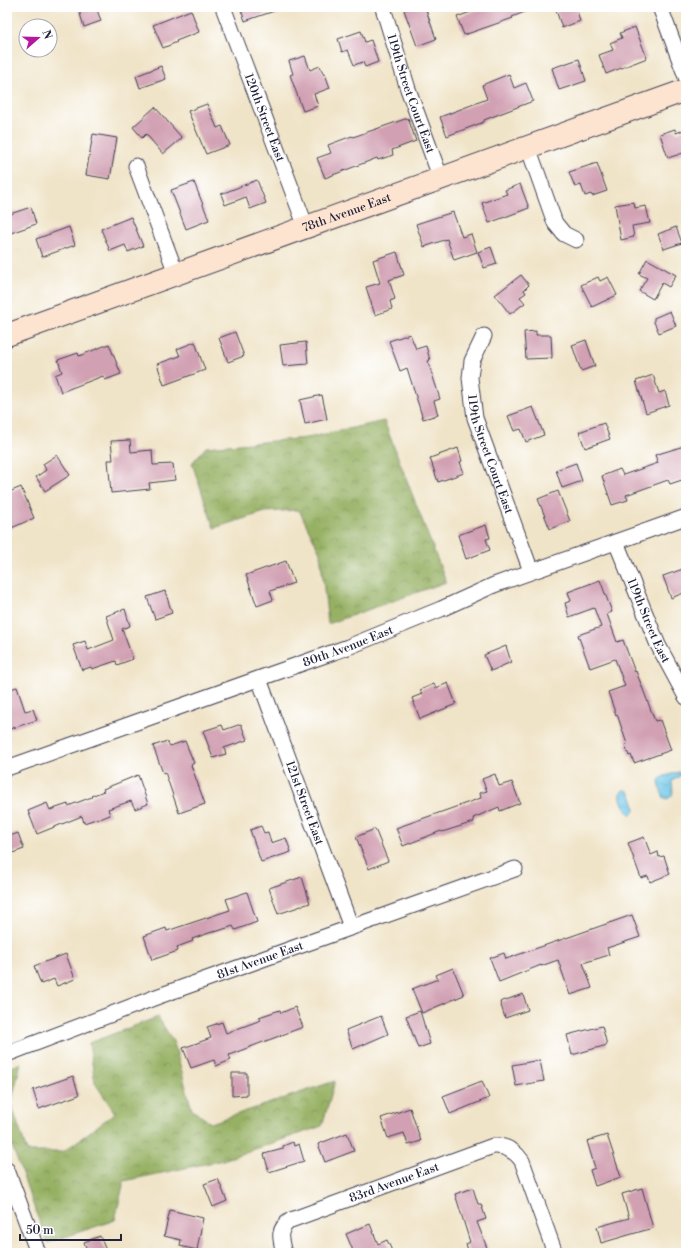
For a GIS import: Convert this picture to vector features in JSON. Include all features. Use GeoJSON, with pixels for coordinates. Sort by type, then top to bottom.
{"type":"FeatureCollection","features":[{"type":"Feature","properties":{"kind":"street","name":"120th Street East"},"geometry":{"type":"LineString","coordinates":[[223,7],[306,227]]}},
{"type":"Feature","properties":{"kind":"street"},"geometry":{"type":"LineString","coordinates":[[660,7],[686,77]]}},
{"type":"Feature","properties":{"kind":"street","name":"119th Street Court East"},"geometry":{"type":"LineString","coordinates":[[383,8],[408,89],[441,179]]}},
{"type":"Feature","properties":{"kind":"street","name":"78th Avenue East"},"geometry":{"type":"LineString","coordinates":[[7,335],[686,90]]}},
{"type":"Feature","properties":{"kind":"street"},"geometry":{"type":"LineString","coordinates":[[528,147],[555,223],[564,234],[576,240]]}},
{"type":"Feature","properties":{"kind":"street"},"geometry":{"type":"LineString","coordinates":[[136,166],[176,273]]}},
{"type":"Feature","properties":{"kind":"street","name":"119th Street Court East"},"geometry":{"type":"LineString","coordinates":[[484,336],[472,362],[470,378],[475,418],[531,571]]}},
{"type":"Feature","properties":{"kind":"street","name":"80th Avenue East"},"geometry":{"type":"LineString","coordinates":[[7,768],[348,647],[441,609],[494,585],[686,517]]}},
{"type":"Feature","properties":{"kind":"street","name":"119th Street East"},"geometry":{"type":"LineString","coordinates":[[616,542],[658,645],[686,697]]}},
{"type":"Feature","properties":{"kind":"street","name":"121st Street East"},"geometry":{"type":"LineString","coordinates":[[258,679],[351,927]]}},
{"type":"Feature","properties":{"kind":"street","name":"81st Avenue East"},"geometry":{"type":"LineString","coordinates":[[7,1054],[158,996],[515,869]]}},
{"type":"Feature","properties":{"kind":"street","name":"83rd Avenue East"},"geometry":{"type":"LineString","coordinates":[[284,1253],[280,1231],[285,1224],[301,1216],[493,1146],[500,1146],[506,1147],[512,1151],[522,1161],[555,1253]]}},
{"type":"Feature","properties":{"kind":"street"},"geometry":{"type":"LineString","coordinates":[[7,1170],[38,1253]]}},
{"type":"Feature","properties":{"kind":"green space"},"geometry":{"type":"Polygon","coordinates":[[[384,421],[446,582],[328,624],[320,552],[299,510],[265,512],[214,528],[192,463],[206,447],[307,438],[384,421]]]}},
{"type":"Feature","properties":{"kind":"green space"},"geometry":{"type":"Polygon","coordinates":[[[158,1017],[174,1043],[192,1110],[211,1123],[335,1081],[322,1126],[223,1160],[124,1181],[115,1220],[47,1243],[7,1132],[7,1069],[21,1063],[11,1103],[27,1152],[63,1152],[115,1113],[95,1083],[89,1043],[158,1017]]]}},
{"type":"Feature","properties":{"kind":"water"},"geometry":{"type":"Polygon","coordinates":[[[678,772],[681,773],[680,776],[672,781],[672,796],[667,799],[664,798],[660,789],[659,780],[662,777],[678,772]]]}},
{"type":"Feature","properties":{"kind":"water"},"geometry":{"type":"Polygon","coordinates":[[[623,790],[627,790],[633,799],[635,811],[631,815],[626,811],[622,802],[620,793],[623,790]]]}},
{"type":"Feature","properties":{"kind":"building"},"geometry":{"type":"Polygon","coordinates":[[[78,7],[96,7],[101,21],[84,27],[78,7]]]}},
{"type":"Feature","properties":{"kind":"building"},"geometry":{"type":"Polygon","coordinates":[[[240,7],[280,7],[280,9],[245,21],[240,7]]]}},
{"type":"Feature","properties":{"kind":"building"},"geometry":{"type":"Polygon","coordinates":[[[414,7],[425,7],[436,39],[417,46],[404,10],[414,7]]]}},
{"type":"Feature","properties":{"kind":"building"},"geometry":{"type":"Polygon","coordinates":[[[484,7],[535,8],[512,17],[513,18],[464,35],[457,17],[484,7]]]}},
{"type":"Feature","properties":{"kind":"building"},"geometry":{"type":"Polygon","coordinates":[[[555,7],[576,7],[580,21],[562,28],[555,7]]]}},
{"type":"Feature","properties":{"kind":"building"},"geometry":{"type":"Polygon","coordinates":[[[191,10],[199,32],[163,48],[153,25],[191,10]]]}},
{"type":"Feature","properties":{"kind":"building"},"geometry":{"type":"Polygon","coordinates":[[[635,27],[647,58],[606,74],[599,55],[613,50],[610,43],[622,38],[620,33],[635,27]]]}},
{"type":"Feature","properties":{"kind":"building"},"geometry":{"type":"Polygon","coordinates":[[[361,31],[365,42],[371,40],[378,62],[365,67],[363,62],[354,65],[348,50],[342,52],[338,39],[361,31]]]}},
{"type":"Feature","properties":{"kind":"building"},"geometry":{"type":"Polygon","coordinates":[[[305,56],[310,70],[320,66],[324,75],[325,74],[330,88],[314,94],[318,106],[303,111],[290,75],[293,74],[289,61],[305,56]]]}},
{"type":"Feature","properties":{"kind":"building"},"geometry":{"type":"Polygon","coordinates":[[[579,59],[586,81],[559,90],[552,68],[579,59]]]}},
{"type":"Feature","properties":{"kind":"building"},"geometry":{"type":"Polygon","coordinates":[[[161,66],[166,79],[140,88],[136,76],[161,66]]]}},
{"type":"Feature","properties":{"kind":"building"},"geometry":{"type":"Polygon","coordinates":[[[509,74],[514,88],[526,83],[533,101],[447,136],[440,117],[487,99],[482,85],[509,74]]]}},
{"type":"Feature","properties":{"kind":"building"},"geometry":{"type":"Polygon","coordinates":[[[207,104],[217,128],[222,126],[230,145],[206,154],[188,111],[207,104]]]}},
{"type":"Feature","properties":{"kind":"building"},"geometry":{"type":"Polygon","coordinates":[[[155,107],[182,138],[163,154],[146,134],[142,138],[133,127],[155,107]]]}},
{"type":"Feature","properties":{"kind":"building"},"geometry":{"type":"Polygon","coordinates":[[[408,118],[416,141],[392,150],[393,155],[378,160],[377,158],[325,178],[317,158],[331,153],[328,145],[408,118]]]}},
{"type":"Feature","properties":{"kind":"building"},"geometry":{"type":"Polygon","coordinates":[[[675,129],[676,133],[686,129],[686,152],[668,158],[660,134],[675,129]]]}},
{"type":"Feature","properties":{"kind":"building"},"geometry":{"type":"Polygon","coordinates":[[[93,134],[117,138],[110,179],[86,175],[93,134]]]}},
{"type":"Feature","properties":{"kind":"building"},"geometry":{"type":"Polygon","coordinates":[[[597,163],[607,191],[592,196],[591,194],[585,196],[581,185],[575,187],[569,172],[597,163]]]}},
{"type":"Feature","properties":{"kind":"building"},"geometry":{"type":"Polygon","coordinates":[[[257,180],[266,203],[250,209],[246,197],[225,205],[221,194],[257,180]]]}},
{"type":"Feature","properties":{"kind":"building"},"geometry":{"type":"Polygon","coordinates":[[[194,182],[209,220],[186,229],[171,190],[194,182]]]}},
{"type":"Feature","properties":{"kind":"building"},"geometry":{"type":"Polygon","coordinates":[[[520,184],[529,208],[489,223],[482,203],[507,194],[505,190],[520,184]]]}},
{"type":"Feature","properties":{"kind":"building"},"geometry":{"type":"Polygon","coordinates":[[[634,202],[635,208],[646,206],[650,223],[632,226],[634,237],[621,240],[615,205],[634,202]]]}},
{"type":"Feature","properties":{"kind":"building"},"geometry":{"type":"Polygon","coordinates":[[[31,207],[36,224],[11,233],[7,221],[7,215],[31,207]]]}},
{"type":"Feature","properties":{"kind":"building"},"geometry":{"type":"Polygon","coordinates":[[[453,212],[462,237],[471,234],[477,252],[454,260],[447,239],[424,247],[416,224],[453,212]]]}},
{"type":"Feature","properties":{"kind":"building"},"geometry":{"type":"Polygon","coordinates":[[[131,217],[143,246],[128,252],[125,245],[110,251],[101,229],[131,217]]]}},
{"type":"Feature","properties":{"kind":"building"},"geometry":{"type":"Polygon","coordinates":[[[69,227],[75,245],[42,257],[36,239],[69,227]]]}},
{"type":"Feature","properties":{"kind":"building"},"geometry":{"type":"Polygon","coordinates":[[[676,227],[682,243],[664,249],[658,234],[676,227]]]}},
{"type":"Feature","properties":{"kind":"building"},"geometry":{"type":"Polygon","coordinates":[[[491,247],[497,264],[484,268],[478,252],[491,247]]]}},
{"type":"Feature","properties":{"kind":"building"},"geometry":{"type":"Polygon","coordinates":[[[397,252],[404,275],[389,280],[395,299],[390,301],[392,309],[375,315],[366,287],[380,283],[373,260],[397,252]]]}},
{"type":"Feature","properties":{"kind":"building"},"geometry":{"type":"Polygon","coordinates":[[[647,259],[676,275],[669,287],[662,283],[653,299],[639,291],[647,278],[639,274],[647,259]]]}},
{"type":"Feature","properties":{"kind":"building"},"geometry":{"type":"Polygon","coordinates":[[[521,275],[529,285],[524,290],[526,293],[520,297],[525,303],[510,314],[495,295],[521,275]]]}},
{"type":"Feature","properties":{"kind":"building"},"geometry":{"type":"Polygon","coordinates":[[[598,277],[600,281],[608,277],[617,295],[592,307],[581,285],[598,277]]]}},
{"type":"Feature","properties":{"kind":"building"},"geometry":{"type":"Polygon","coordinates":[[[670,311],[676,326],[659,333],[654,322],[654,318],[670,311]]]}},
{"type":"Feature","properties":{"kind":"building"},"geometry":{"type":"Polygon","coordinates":[[[536,331],[536,335],[551,335],[552,358],[526,359],[524,332],[536,331]]]}},
{"type":"Feature","properties":{"kind":"building"},"geometry":{"type":"Polygon","coordinates":[[[235,332],[244,356],[228,362],[219,338],[235,332]]]}},
{"type":"Feature","properties":{"kind":"building"},"geometry":{"type":"Polygon","coordinates":[[[410,334],[416,349],[426,346],[430,360],[428,361],[440,399],[434,401],[438,415],[423,419],[407,368],[400,371],[389,341],[410,334]]]}},
{"type":"Feature","properties":{"kind":"building"},"geometry":{"type":"Polygon","coordinates":[[[586,340],[595,366],[581,371],[572,345],[586,340]]]}},
{"type":"Feature","properties":{"kind":"building"},"geometry":{"type":"Polygon","coordinates":[[[195,342],[205,370],[164,385],[157,364],[180,356],[177,349],[195,342]]]}},
{"type":"Feature","properties":{"kind":"building"},"geometry":{"type":"Polygon","coordinates":[[[306,342],[308,364],[283,366],[280,345],[306,342]]]}},
{"type":"Feature","properties":{"kind":"building"},"geometry":{"type":"Polygon","coordinates":[[[109,344],[121,374],[105,380],[103,376],[61,392],[55,375],[62,372],[58,360],[78,353],[79,356],[109,344]]]}},
{"type":"Feature","properties":{"kind":"building"},"geometry":{"type":"Polygon","coordinates":[[[653,375],[659,393],[665,391],[669,405],[646,413],[636,381],[653,375]]]}},
{"type":"Feature","properties":{"kind":"building"},"geometry":{"type":"Polygon","coordinates":[[[322,395],[327,419],[305,424],[300,400],[322,395]]]}},
{"type":"Feature","properties":{"kind":"building"},"geometry":{"type":"Polygon","coordinates":[[[533,407],[544,435],[526,442],[521,429],[514,431],[508,416],[533,407]]]}},
{"type":"Feature","properties":{"kind":"building"},"geometry":{"type":"Polygon","coordinates":[[[604,423],[610,439],[585,448],[579,432],[604,423]]]}},
{"type":"Feature","properties":{"kind":"building"},"geometry":{"type":"Polygon","coordinates":[[[130,440],[131,452],[152,450],[153,465],[173,464],[175,480],[149,483],[150,489],[111,493],[108,460],[113,460],[111,441],[130,440]]]}},
{"type":"Feature","properties":{"kind":"building"},"geometry":{"type":"Polygon","coordinates":[[[684,446],[686,453],[686,473],[683,474],[685,479],[670,484],[668,480],[626,495],[628,500],[612,505],[602,476],[620,469],[623,475],[658,463],[655,455],[684,446]]]}},
{"type":"Feature","properties":{"kind":"building"},"geometry":{"type":"Polygon","coordinates":[[[458,448],[462,461],[460,462],[464,473],[438,482],[430,458],[458,448]]]}},
{"type":"Feature","properties":{"kind":"building"},"geometry":{"type":"Polygon","coordinates":[[[57,455],[70,475],[45,491],[36,477],[46,470],[43,464],[57,455]]]}},
{"type":"Feature","properties":{"kind":"building"},"geometry":{"type":"Polygon","coordinates":[[[576,463],[582,481],[562,488],[556,470],[576,463]]]}},
{"type":"Feature","properties":{"kind":"building"},"geometry":{"type":"Polygon","coordinates":[[[21,487],[34,518],[7,530],[7,510],[11,508],[7,493],[21,487]]]}},
{"type":"Feature","properties":{"kind":"building"},"geometry":{"type":"Polygon","coordinates":[[[558,491],[570,521],[550,529],[538,499],[558,491]]]}},
{"type":"Feature","properties":{"kind":"building"},"geometry":{"type":"Polygon","coordinates":[[[486,525],[490,538],[486,539],[490,550],[466,559],[458,535],[486,525]]]}},
{"type":"Feature","properties":{"kind":"building"},"geometry":{"type":"Polygon","coordinates":[[[286,561],[294,583],[270,591],[273,600],[257,606],[246,575],[286,561]]]}},
{"type":"Feature","properties":{"kind":"building"},"geometry":{"type":"Polygon","coordinates":[[[686,568],[686,592],[671,598],[663,576],[686,568]]]}},
{"type":"Feature","properties":{"kind":"building"},"geometry":{"type":"Polygon","coordinates":[[[600,580],[612,612],[607,614],[617,642],[623,640],[655,721],[660,720],[671,750],[634,763],[631,755],[629,756],[625,745],[627,744],[608,692],[625,686],[615,659],[590,668],[578,635],[601,627],[594,608],[569,617],[565,603],[571,601],[568,592],[600,580]]]}},
{"type":"Feature","properties":{"kind":"building"},"geometry":{"type":"Polygon","coordinates":[[[165,591],[172,613],[155,619],[147,597],[165,591]]]}},
{"type":"Feature","properties":{"kind":"building"},"geometry":{"type":"Polygon","coordinates":[[[125,609],[130,626],[122,629],[133,659],[117,665],[116,661],[92,669],[91,667],[82,670],[73,645],[85,641],[88,650],[114,640],[106,616],[125,609]]]}},
{"type":"Feature","properties":{"kind":"building"},"geometry":{"type":"Polygon","coordinates":[[[506,646],[511,662],[491,671],[484,655],[506,646]]]}},
{"type":"Feature","properties":{"kind":"building"},"geometry":{"type":"Polygon","coordinates":[[[448,683],[456,704],[420,719],[412,698],[422,694],[420,690],[434,684],[436,688],[448,683]]]}},
{"type":"Feature","properties":{"kind":"building"},"geometry":{"type":"Polygon","coordinates":[[[17,687],[25,711],[33,709],[37,720],[7,730],[7,690],[17,687]]]}},
{"type":"Feature","properties":{"kind":"building"},"geometry":{"type":"Polygon","coordinates":[[[241,724],[247,740],[224,748],[226,754],[213,758],[203,731],[222,725],[224,730],[241,724]]]}},
{"type":"Feature","properties":{"kind":"building"},"geometry":{"type":"Polygon","coordinates":[[[167,741],[170,746],[185,741],[194,763],[191,765],[205,804],[179,813],[165,772],[163,773],[153,746],[167,741]]]}},
{"type":"Feature","properties":{"kind":"building"},"geometry":{"type":"Polygon","coordinates":[[[495,774],[499,786],[512,782],[520,803],[500,811],[499,807],[473,818],[474,822],[442,832],[441,831],[403,846],[396,828],[481,798],[480,793],[487,791],[482,779],[495,774]]]}},
{"type":"Feature","properties":{"kind":"building"},"geometry":{"type":"Polygon","coordinates":[[[138,775],[148,804],[135,809],[131,801],[108,809],[110,815],[100,819],[99,818],[84,823],[82,816],[37,834],[28,811],[47,803],[50,810],[68,804],[68,806],[92,797],[91,796],[104,791],[103,789],[138,775]]]}},
{"type":"Feature","properties":{"kind":"building"},"geometry":{"type":"Polygon","coordinates":[[[261,826],[264,833],[268,832],[271,843],[286,838],[291,852],[261,862],[250,830],[261,826]]]}},
{"type":"Feature","properties":{"kind":"building"},"geometry":{"type":"Polygon","coordinates":[[[375,829],[388,861],[369,869],[356,837],[375,829]]]}},
{"type":"Feature","properties":{"kind":"building"},"geometry":{"type":"Polygon","coordinates":[[[18,833],[24,849],[7,855],[7,837],[18,833]]]}},
{"type":"Feature","properties":{"kind":"building"},"geometry":{"type":"Polygon","coordinates":[[[644,837],[651,855],[658,852],[659,857],[664,856],[670,874],[650,882],[648,876],[641,878],[628,843],[644,837]]]}},
{"type":"Feature","properties":{"kind":"building"},"geometry":{"type":"Polygon","coordinates":[[[302,877],[310,903],[278,914],[269,888],[302,877]]]}},
{"type":"Feature","properties":{"kind":"building"},"geometry":{"type":"Polygon","coordinates":[[[247,892],[257,922],[235,930],[233,926],[192,939],[193,941],[177,947],[178,951],[152,960],[144,936],[166,928],[167,931],[230,910],[226,899],[247,892]]]}},
{"type":"Feature","properties":{"kind":"building"},"geometry":{"type":"Polygon","coordinates":[[[632,915],[640,937],[607,948],[609,955],[583,963],[592,988],[570,995],[558,960],[541,965],[499,982],[490,958],[504,953],[506,959],[632,915]]]}},
{"type":"Feature","properties":{"kind":"building"},"geometry":{"type":"Polygon","coordinates":[[[66,954],[75,979],[57,986],[54,979],[41,984],[34,966],[66,954]]]}},
{"type":"Feature","properties":{"kind":"building"},"geometry":{"type":"Polygon","coordinates":[[[453,968],[464,995],[422,1013],[412,989],[438,979],[436,975],[453,968]]]}},
{"type":"Feature","properties":{"kind":"building"},"geometry":{"type":"Polygon","coordinates":[[[523,994],[528,1010],[505,1018],[500,1002],[523,994]]]}},
{"type":"Feature","properties":{"kind":"building"},"geometry":{"type":"Polygon","coordinates":[[[295,1007],[303,1027],[229,1055],[231,1060],[216,1066],[214,1060],[191,1068],[183,1048],[211,1038],[207,1027],[222,1022],[226,1033],[261,1020],[259,1017],[280,1010],[281,1013],[295,1007]]]}},
{"type":"Feature","properties":{"kind":"building"},"geometry":{"type":"Polygon","coordinates":[[[420,1011],[430,1044],[418,1048],[406,1016],[420,1011]]]}},
{"type":"Feature","properties":{"kind":"building"},"geometry":{"type":"Polygon","coordinates":[[[381,1016],[388,1034],[353,1049],[346,1030],[381,1016]]]}},
{"type":"Feature","properties":{"kind":"building"},"geometry":{"type":"Polygon","coordinates":[[[602,1026],[607,1045],[572,1055],[567,1035],[602,1026]]]}},
{"type":"Feature","properties":{"kind":"building"},"geometry":{"type":"Polygon","coordinates":[[[540,1060],[544,1081],[516,1086],[512,1065],[540,1060]]]}},
{"type":"Feature","properties":{"kind":"building"},"geometry":{"type":"Polygon","coordinates":[[[232,1073],[247,1073],[247,1095],[232,1096],[232,1073]]]}},
{"type":"Feature","properties":{"kind":"building"},"geometry":{"type":"Polygon","coordinates":[[[73,1076],[79,1095],[39,1109],[33,1090],[73,1076]]]}},
{"type":"Feature","properties":{"kind":"building"},"geometry":{"type":"Polygon","coordinates":[[[482,1081],[489,1098],[450,1114],[443,1096],[482,1081]]]}},
{"type":"Feature","properties":{"kind":"building"},"geometry":{"type":"Polygon","coordinates":[[[410,1108],[421,1141],[408,1145],[404,1133],[388,1138],[381,1118],[410,1108]]]}},
{"type":"Feature","properties":{"kind":"building"},"geometry":{"type":"Polygon","coordinates":[[[347,1133],[354,1151],[325,1162],[318,1144],[347,1133]]]}},
{"type":"Feature","properties":{"kind":"building"},"geometry":{"type":"Polygon","coordinates":[[[607,1135],[621,1177],[595,1186],[590,1170],[595,1168],[587,1141],[607,1135]]]}},
{"type":"Feature","properties":{"kind":"building"},"geometry":{"type":"Polygon","coordinates":[[[293,1142],[294,1146],[299,1144],[304,1161],[269,1172],[264,1154],[283,1149],[283,1146],[293,1142]]]}},
{"type":"Feature","properties":{"kind":"building"},"geometry":{"type":"Polygon","coordinates":[[[218,1179],[227,1201],[213,1207],[204,1184],[218,1179]]]}},
{"type":"Feature","properties":{"kind":"building"},"geometry":{"type":"Polygon","coordinates":[[[473,1188],[478,1204],[481,1204],[486,1219],[477,1222],[489,1253],[469,1253],[466,1244],[470,1242],[455,1194],[473,1188]]]}},
{"type":"Feature","properties":{"kind":"building"},"geometry":{"type":"Polygon","coordinates":[[[642,1188],[653,1228],[601,1243],[597,1227],[629,1218],[622,1194],[642,1188]]]}},
{"type":"Feature","properties":{"kind":"building"},"geometry":{"type":"Polygon","coordinates":[[[170,1210],[203,1218],[197,1250],[180,1246],[181,1240],[164,1236],[170,1210]]]}},
{"type":"Feature","properties":{"kind":"building"},"geometry":{"type":"Polygon","coordinates":[[[370,1224],[378,1244],[387,1240],[393,1253],[354,1253],[346,1234],[370,1224]]]}},
{"type":"Feature","properties":{"kind":"building"},"geometry":{"type":"Polygon","coordinates":[[[100,1236],[107,1253],[88,1253],[84,1242],[100,1236]]]}}]}
